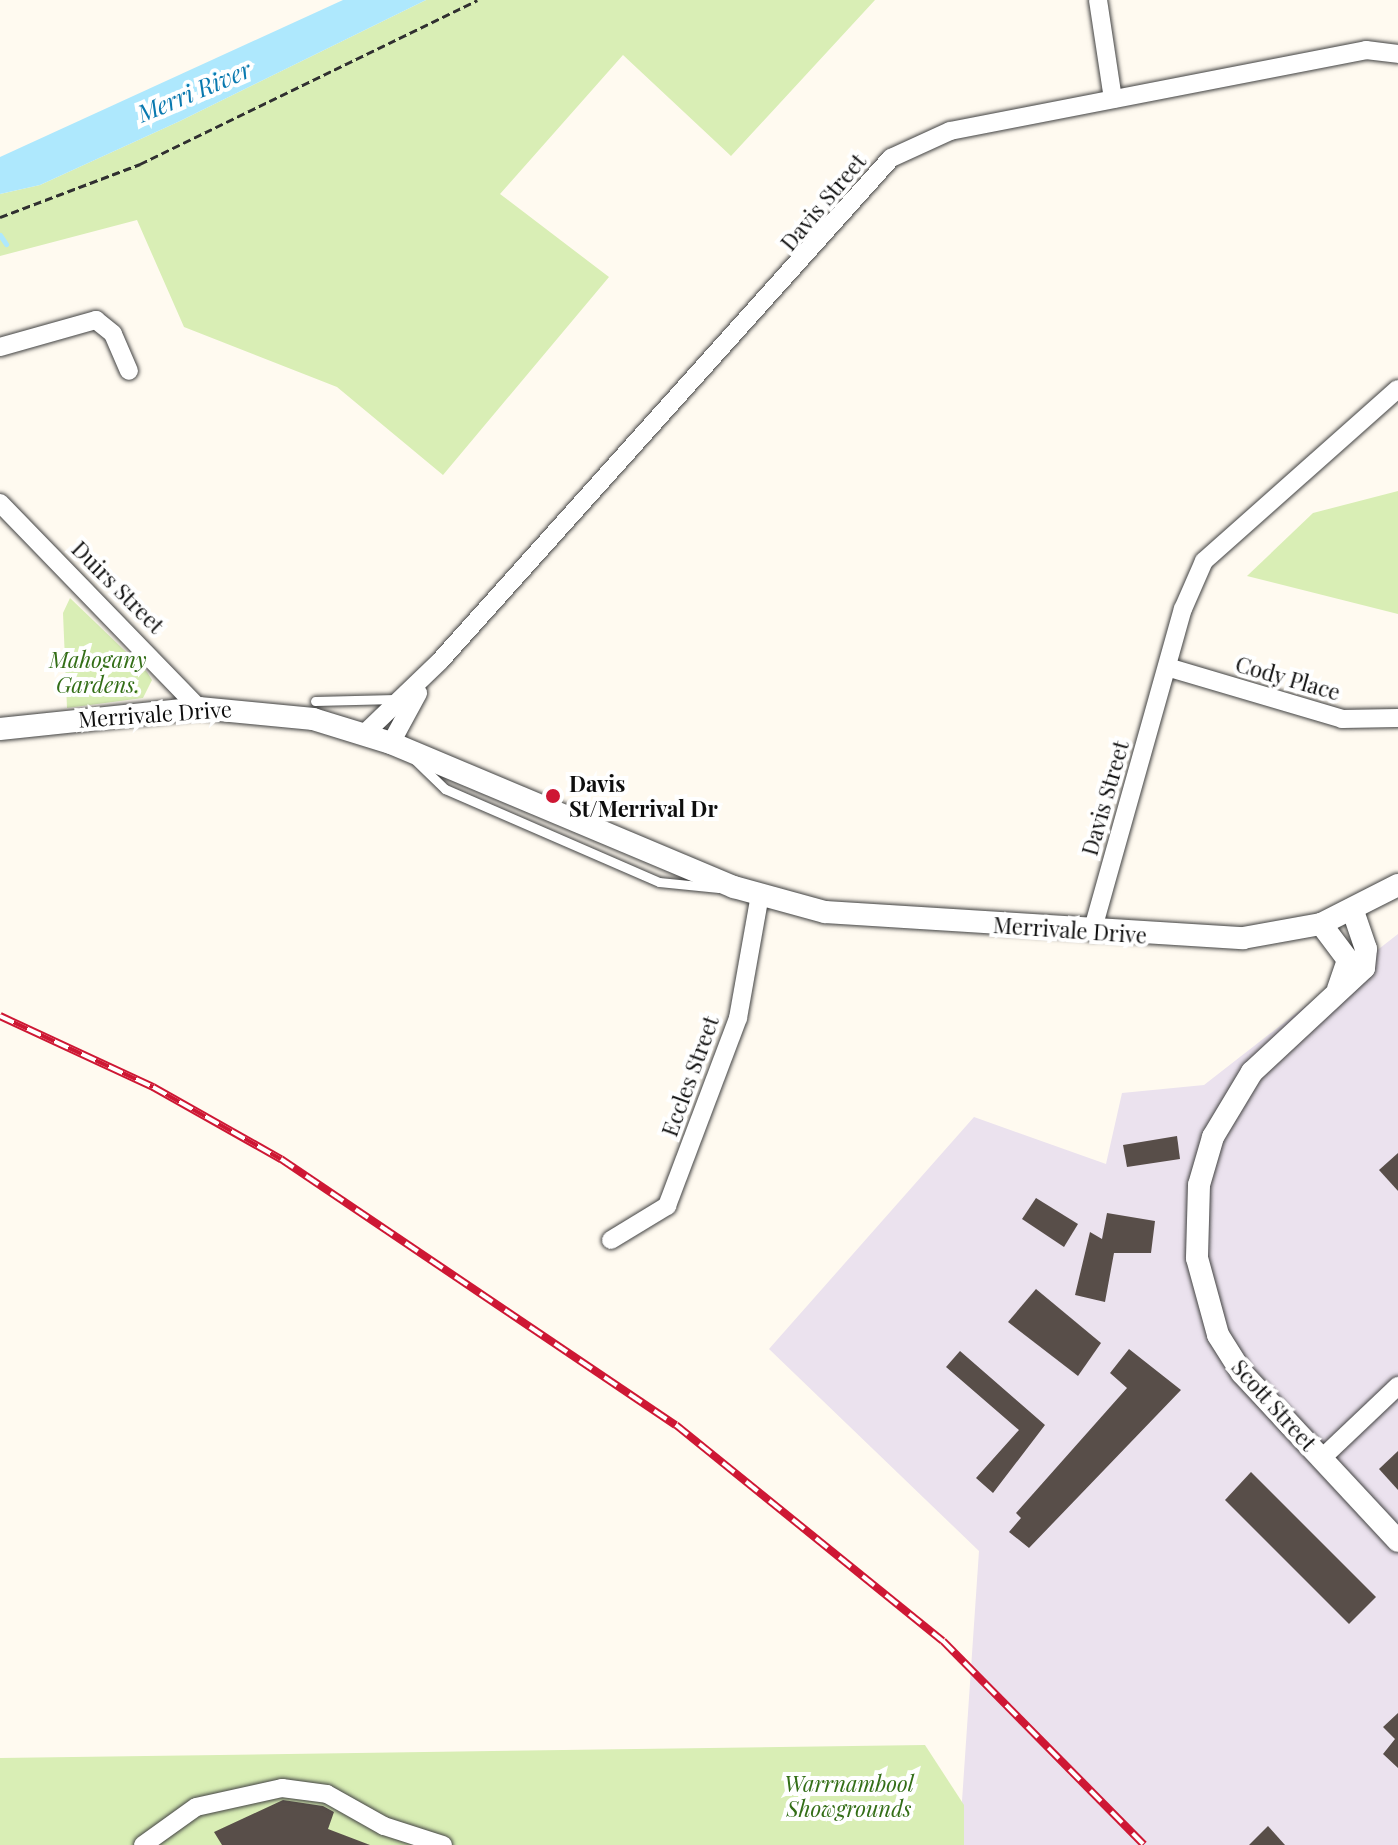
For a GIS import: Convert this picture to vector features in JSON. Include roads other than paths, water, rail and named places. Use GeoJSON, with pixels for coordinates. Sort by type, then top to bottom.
{"type":"FeatureCollection","features":[{"type":"Feature","properties":{"kind":"street"},"geometry":{"type":"LineString","coordinates":[[1098,0],[1113,99]]}},
{"type":"Feature","properties":{"kind":"street","name":"Davis Street"},"geometry":{"type":"LineString","coordinates":[[364,734],[440,661],[891,158],[950,131],[1366,50],[1398,54]]}},
{"type":"Feature","properties":{"kind":"street"},"geometry":{"type":"LineString","coordinates":[[0,347],[96,320],[113,334],[129,371]]}},
{"type":"Feature","properties":{"kind":"street","name":"Davis Street"},"geometry":{"type":"LineString","coordinates":[[1092,932],[1191,585],[1216,545],[1398,389]]}},
{"type":"Feature","properties":{"kind":"street","name":"Duirs Street"},"geometry":{"type":"LineString","coordinates":[[0,503],[199,708]]}},
{"type":"Feature","properties":{"kind":"street","name":"Davis Street"},"geometry":{"type":"LineString","coordinates":[[397,746],[440,661]]}},
{"type":"Feature","properties":{"kind":"street","name":"Cody Place"},"geometry":{"type":"LineString","coordinates":[[1167,667],[1342,719],[1398,718]]}},
{"type":"Feature","properties":{"kind":"street","name":"Merrivale Drive"},"geometry":{"type":"LineString","coordinates":[[0,729],[199,708],[285,713],[397,746],[734,887],[836,913],[1092,932],[1243,938],[1321,924],[1353,911],[1398,885]]}},
{"type":"Feature","properties":{"kind":"street","name":"Eccles Street"},"geometry":{"type":"LineString","coordinates":[[611,1240],[667,1206],[738,1018],[760,895]]}},
{"type":"Feature","properties":{"kind":"street","name":"Scott Street"},"geometry":{"type":"LineString","coordinates":[[1353,911],[1367,959],[1238,1090],[1213,1137],[1196,1213],[1201,1282],[1218,1335],[1261,1395],[1398,1541]]}},
{"type":"Feature","properties":{"kind":"street","name":"Scott Street"},"geometry":{"type":"LineString","coordinates":[[1321,924],[1348,964],[1326,1002]]}},
{"type":"Feature","properties":{"kind":"street"},"geometry":{"type":"LineString","coordinates":[[1322,1458],[1398,1386]]}},
{"type":"Feature","properties":{"kind":"street"},"geometry":{"type":"LineString","coordinates":[[143,1845],[196,1807],[282,1788],[327,1794],[384,1826],[443,1845]]}},
{"type":"Feature","properties":{"kind":"lane"},"geometry":{"type":"LineString","coordinates":[[315,701],[376,704],[408,692]]}},
{"type":"Feature","properties":{"kind":"water","name":"Merri River"},"geometry":{"type":"Polygon","coordinates":[[[343,0],[426,0],[180,121],[40,185],[0,194],[0,157],[343,0]]]}},
{"type":"Feature","properties":{"kind":"waterway"},"geometry":{"type":"LineString","coordinates":[[0,235],[6,244]]}},
{"type":"Feature","properties":{"kind":"railway"},"geometry":{"type":"LineString","coordinates":[[0,1016],[153,1087],[281,1159],[676,1425],[943,1641],[1144,1845]]}},
{"type":"Feature","properties":{"kind":"place","name":"Davis St/Merrival Dr"},"geometry":{"type":"Point","coordinates":[553,796]}},
{"type":"Feature","properties":{"kind":"park label","name":"Mahogany Gardens."},"geometry":{"type":"Point","coordinates":[98,672]}},
{"type":"Feature","properties":{"kind":"park label","name":"Warrnambool Showgrounds"},"geometry":{"type":"Point","coordinates":[849,1796]}}]}
